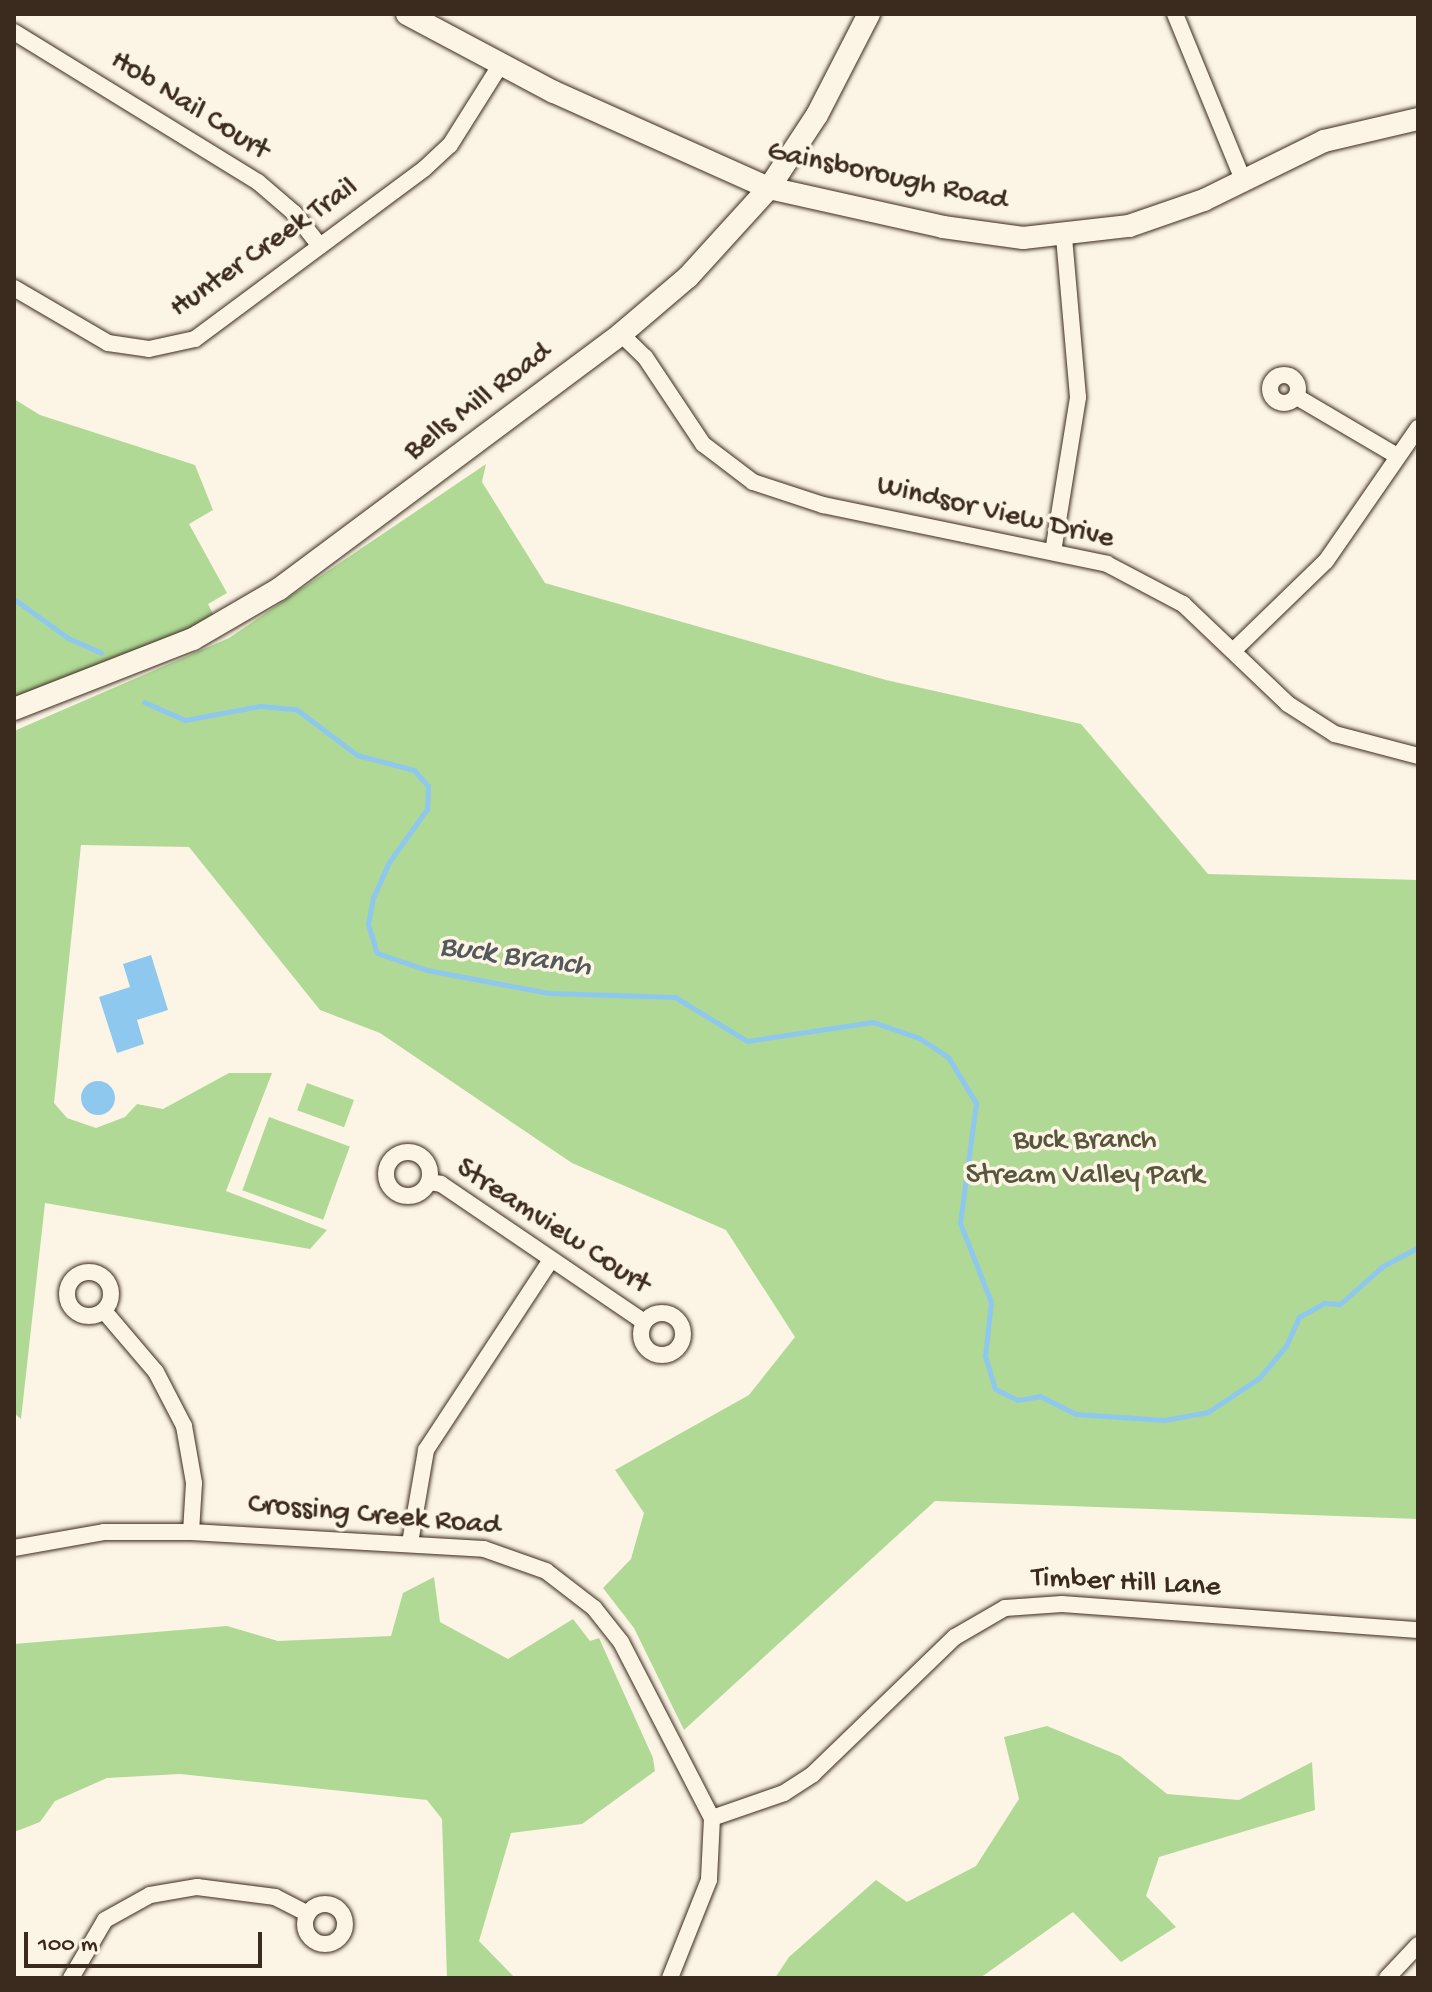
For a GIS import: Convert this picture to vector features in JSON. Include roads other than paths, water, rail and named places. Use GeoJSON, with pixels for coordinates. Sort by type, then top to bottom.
{"type":"FeatureCollection","features":[{"type":"Feature","properties":{"kind":"street","name":"Gainsborough Road"},"geometry":{"type":"LineString","coordinates":[[407,14],[501,64],[769,188],[943,227],[1064,236],[1129,226],[1243,180],[1324,141],[1418,119]]}},
{"type":"Feature","properties":{"kind":"street","name":"Bells Mill Road"},"geometry":{"type":"LineString","coordinates":[[14,709],[193,639],[279,589],[621,334],[688,277],[769,188],[817,115],[869,14]]}},
{"type":"Feature","properties":{"kind":"street"},"geometry":{"type":"LineString","coordinates":[[1175,14],[1243,180]]}},
{"type":"Feature","properties":{"kind":"street","name":"Hob Nail Court"},"geometry":{"type":"LineString","coordinates":[[14,32],[258,182],[294,213],[320,246]]}},
{"type":"Feature","properties":{"kind":"street","name":"Hunter Creek Trail"},"geometry":{"type":"LineString","coordinates":[[14,288],[108,343],[169,347],[222,321],[450,145],[501,64]]}},
{"type":"Feature","properties":{"kind":"street"},"geometry":{"type":"LineString","coordinates":[[1053,552],[1078,397],[1064,236]]}},
{"type":"Feature","properties":{"kind":"street","name":"Windsor View Drive"},"geometry":{"type":"LineString","coordinates":[[621,334],[645,357],[703,444],[753,482],[823,505],[1107,564],[1156,586],[1233,651],[1288,704],[1335,734],[1418,756]]}},
{"type":"Feature","properties":{"kind":"street"},"geometry":{"type":"LineString","coordinates":[[1297,397],[1397,456]]}},
{"type":"Feature","properties":{"kind":"street"},"geometry":{"type":"LineString","coordinates":[[1233,651],[1326,561],[1418,428]]}},
{"type":"Feature","properties":{"kind":"street","name":"Streamview Court"},"geometry":{"type":"LineString","coordinates":[[429,1182],[441,1184],[644,1322]]}},
{"type":"Feature","properties":{"kind":"street"},"geometry":{"type":"LineString","coordinates":[[410,1543],[426,1450],[551,1260]]}},
{"type":"Feature","properties":{"kind":"street"},"geometry":{"type":"LineString","coordinates":[[104,1311],[156,1372],[184,1426],[194,1483],[191,1532]]}},
{"type":"Feature","properties":{"kind":"street","name":"Crossing Creek Road"},"geometry":{"type":"LineString","coordinates":[[14,1548],[104,1532],[191,1532],[410,1543],[502,1553],[577,1593],[621,1642],[712,1818]]}},
{"type":"Feature","properties":{"kind":"street","name":"Timber Hill Lane"},"geometry":{"type":"LineString","coordinates":[[712,1818],[784,1793],[813,1774],[955,1637],[1005,1608],[1062,1604],[1418,1630]]}},
{"type":"Feature","properties":{"kind":"street"},"geometry":{"type":"LineString","coordinates":[[670,1978],[709,1880],[712,1818]]}},
{"type":"Feature","properties":{"kind":"street"},"geometry":{"type":"LineString","coordinates":[[71,1978],[105,1920],[174,1888],[275,1897],[308,1914]]}},
{"type":"Feature","properties":{"kind":"street"},"geometry":{"type":"LineString","coordinates":[[1387,1978],[1418,1945]]}},
{"type":"Feature","properties":{"kind":"water"},"geometry":{"type":"Polygon","coordinates":[[[151,955],[168,1010],[137,1020],[144,1044],[117,1053],[99,997],[130,987],[123,964],[151,955]]]}},
{"type":"Feature","properties":{"kind":"water"},"geometry":{"type":"Polygon","coordinates":[[[98,1081],[110,1086],[115,1098],[110,1110],[98,1115],[86,1110],[81,1098],[86,1086],[98,1081]]]}},
{"type":"Feature","properties":{"kind":"waterway","name":"Buck Branch"},"geometry":{"type":"LineString","coordinates":[[14,599],[68,638],[101,653]]}},
{"type":"Feature","properties":{"kind":"waterway","name":"Buck Branch"},"geometry":{"type":"LineString","coordinates":[[144,702],[185,720],[260,706],[296,709],[357,755],[414,770],[428,786],[427,809],[389,862],[373,898],[368,924],[377,953],[427,970],[549,993],[675,997],[747,1041],[873,1022],[919,1038],[948,1057],[976,1103],[960,1223],[991,1302],[985,1356],[995,1389],[1018,1400],[1040,1396],[1076,1414],[1164,1420],[1208,1412],[1259,1378],[1286,1346],[1299,1317],[1324,1303],[1340,1304],[1383,1266],[1418,1247]]}},
{"type":"Feature","properties":{"kind":"park label","name":"Buck Branch Stream Valley Park"},"geometry":{"type":"Point","coordinates":[1085,1159]}}]}
